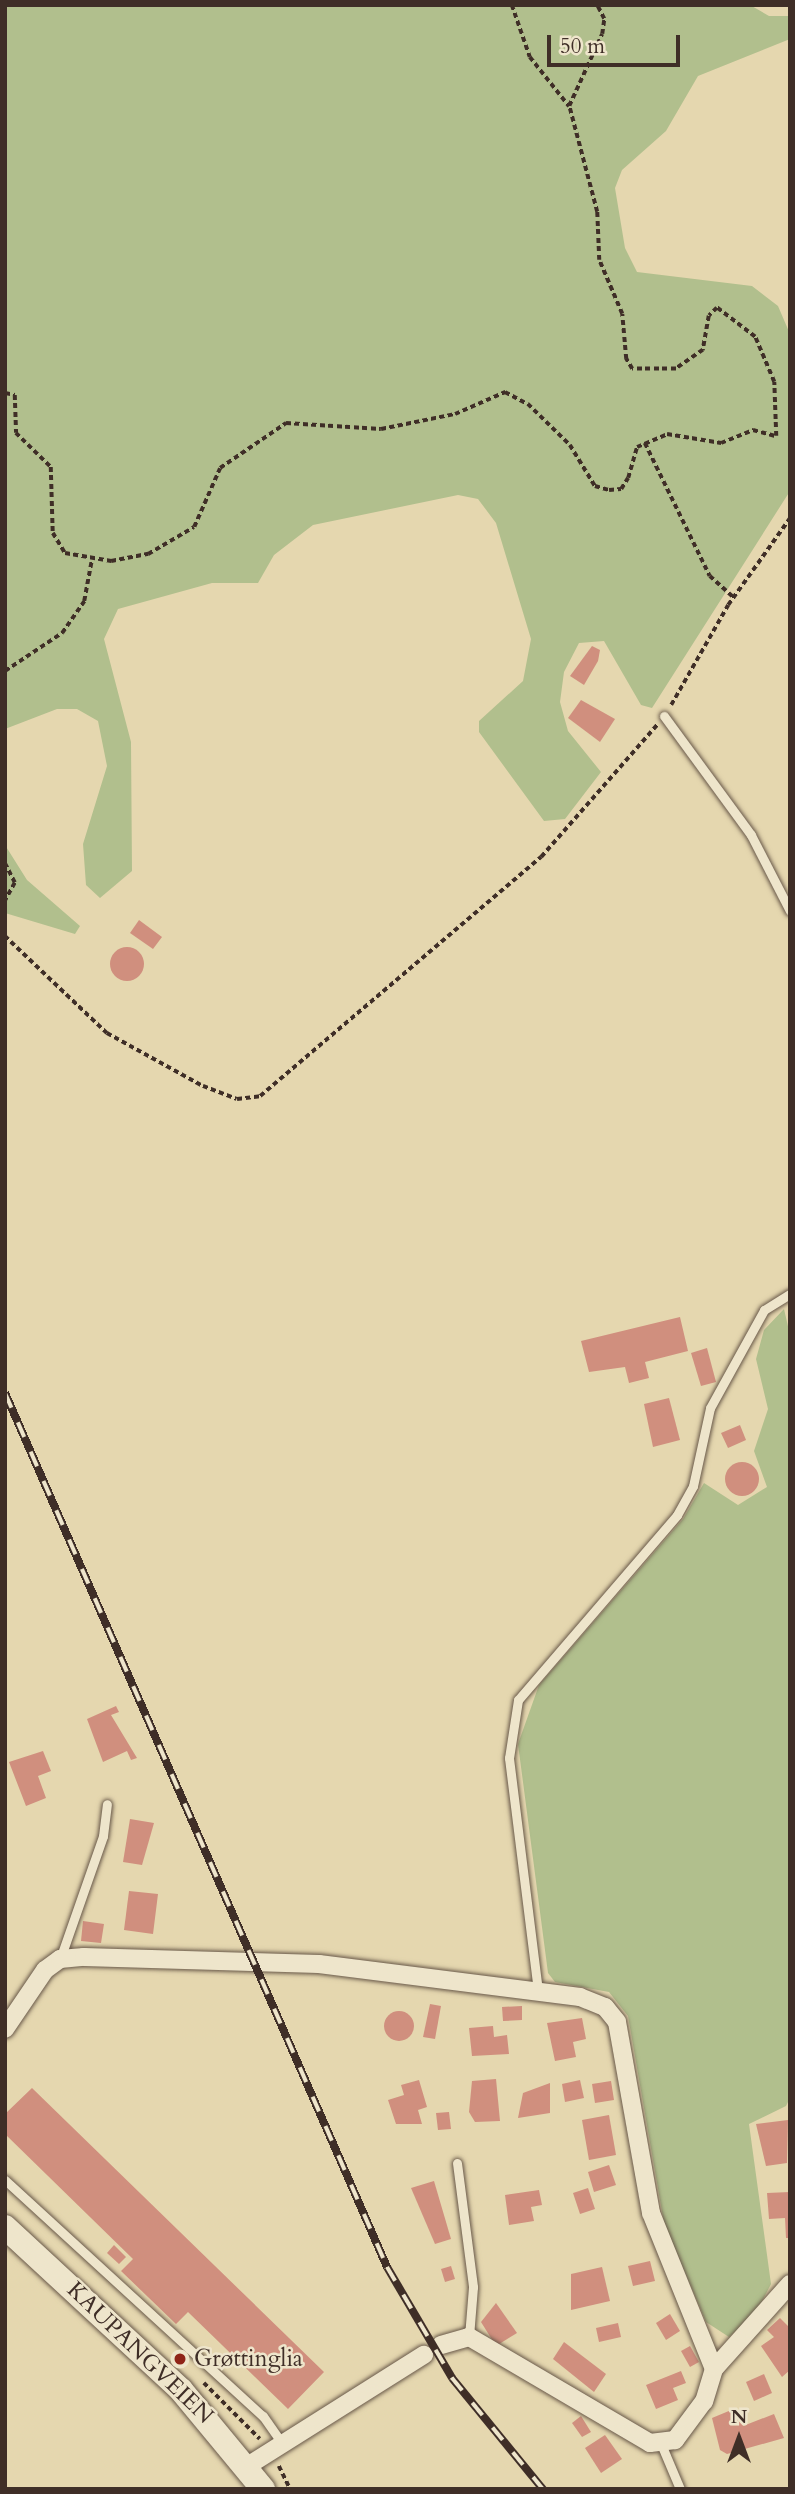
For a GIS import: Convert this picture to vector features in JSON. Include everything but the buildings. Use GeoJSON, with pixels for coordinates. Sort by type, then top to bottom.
{"type":"FeatureCollection","features":[{"type":"Feature","properties":{"kind":"main road","name":"KAUPANGVEIEN"},"geometry":{"type":"LineString","coordinates":[[5,2227],[181,2390],[249,2465],[263,2489]]}},
{"type":"Feature","properties":{"kind":"street"},"geometry":{"type":"LineString","coordinates":[[5,2029],[45,1970],[60,1959],[318,1964],[580,1997],[605,2007],[617,2022],[651,2213],[714,2369]]}},
{"type":"Feature","properties":{"kind":"street"},"geometry":{"type":"LineString","coordinates":[[441,2345],[469,2337],[534,2380],[661,2444],[690,2426],[714,2369],[790,2284]]}},
{"type":"Feature","properties":{"kind":"street"},"geometry":{"type":"LineString","coordinates":[[249,2465],[424,2355]]}},
{"type":"Feature","properties":{"kind":"lane"},"geometry":{"type":"LineString","coordinates":[[664,716],[751,835],[790,911]]}},
{"type":"Feature","properties":{"kind":"lane"},"geometry":{"type":"LineString","coordinates":[[538,1992],[509,1758],[518,1700],[682,1507],[698,1471],[710,1408],[764,1310],[790,1294]]}},
{"type":"Feature","properties":{"kind":"lane"},"geometry":{"type":"LineString","coordinates":[[60,1959],[103,1836],[107,1804]]}},
{"type":"Feature","properties":{"kind":"lane"},"geometry":{"type":"LineString","coordinates":[[457,2163],[473,2287],[469,2337]]}},
{"type":"Feature","properties":{"kind":"lane"},"geometry":{"type":"LineString","coordinates":[[5,2180],[263,2416],[282,2442]]}},
{"type":"Feature","properties":{"kind":"lane"},"geometry":{"type":"LineString","coordinates":[[661,2444],[680,2489]]}},
{"type":"Feature","properties":{"kind":"path"},"geometry":{"type":"LineString","coordinates":[[5,393],[15,395],[16,433],[51,467],[53,533],[65,552],[92,558],[148,554],[194,527],[220,468],[286,423],[381,429],[455,414],[505,391],[570,445],[595,486],[609,490],[621,489],[632,456],[645,443],[667,434],[721,443],[752,430],[776,436],[774,382],[750,330],[717,308],[709,316],[703,350],[689,361],[676,369],[632,369],[618,299],[599,260],[597,212],[569,106],[530,57],[512,5]]}},
{"type":"Feature","properties":{"kind":"path"},"geometry":{"type":"LineString","coordinates":[[569,106],[602,34],[604,19],[597,5]]}},
{"type":"Feature","properties":{"kind":"path"},"geometry":{"type":"LineString","coordinates":[[645,443],[710,576],[733,597]]}},
{"type":"Feature","properties":{"kind":"path"},"geometry":{"type":"LineString","coordinates":[[5,936],[107,1033],[203,1086],[237,1098],[260,1096],[541,857],[664,716],[733,597],[790,518]]}},
{"type":"Feature","properties":{"kind":"path"},"geometry":{"type":"LineString","coordinates":[[5,671],[62,633],[84,601],[92,558]]}},
{"type":"Feature","properties":{"kind":"path"},"geometry":{"type":"LineString","coordinates":[[5,863],[15,883],[5,901]]}},
{"type":"Feature","properties":{"kind":"green space"},"geometry":{"type":"Polygon","coordinates":[[[5,5],[750,5],[769,16],[790,16],[790,39],[698,76],[666,131],[622,170],[615,188],[625,248],[637,272],[752,286],[778,306],[790,334],[790,491],[652,708],[641,705],[604,641],[579,643],[564,672],[560,702],[568,731],[601,772],[565,819],[544,821],[479,732],[479,721],[523,681],[531,639],[496,523],[478,499],[458,495],[313,525],[274,555],[258,583],[212,583],[118,609],[104,639],[131,742],[132,871],[100,898],[86,885],[83,844],[107,766],[98,721],[77,709],[57,709],[5,729],[5,5]]]}},
{"type":"Feature","properties":{"kind":"green space"},"geometry":{"type":"Polygon","coordinates":[[[5,845],[27,880],[80,926],[75,934],[5,913],[5,845]]]}},
{"type":"Feature","properties":{"kind":"green space"},"geometry":{"type":"Polygon","coordinates":[[[784,1309],[790,1335],[790,2098],[786,2106],[749,2124],[771,2284],[757,2311],[729,2337],[706,2322],[664,2223],[628,2016],[609,1992],[555,1982],[548,1973],[518,1744],[539,1685],[683,1519],[704,1483],[738,1505],[767,1487],[754,1451],[768,1409],[756,1359],[764,1330],[784,1309]]]}},
{"type":"Feature","properties":{"kind":"railway"},"geometry":{"type":"LineString","coordinates":[[5,1393],[387,2267],[452,2378],[543,2489]]}},
{"type":"Feature","properties":{"kind":"place","name":"Grøttinglia"},"geometry":{"type":"Point","coordinates":[180,2359]}}]}
